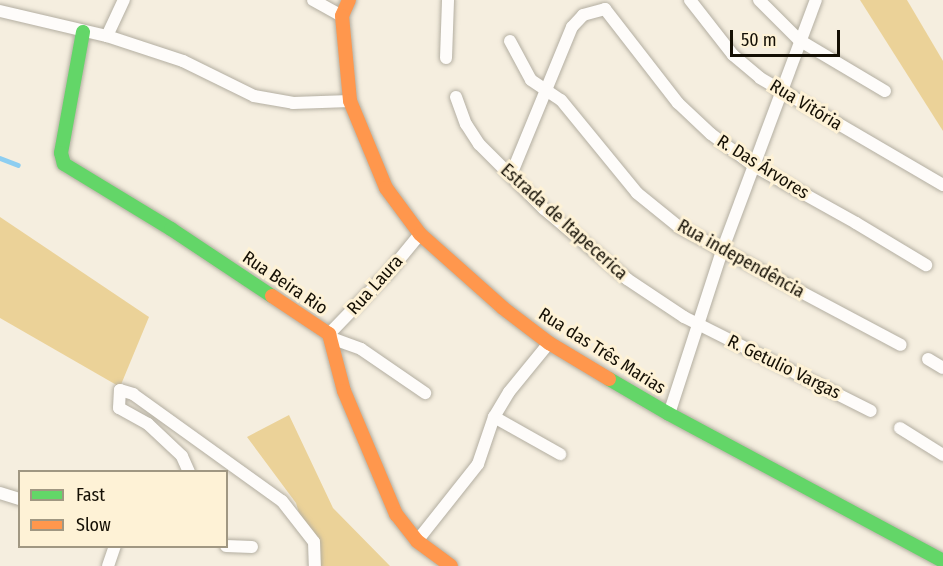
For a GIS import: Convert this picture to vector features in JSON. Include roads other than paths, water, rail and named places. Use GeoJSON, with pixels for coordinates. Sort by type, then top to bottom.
{"type":"FeatureCollection","features":[{"type":"Feature","properties":{"kind":"street"},"geometry":{"type":"LineString","coordinates":[[107,36],[123,0]]}},
{"type":"Feature","properties":{"kind":"street"},"geometry":{"type":"LineString","coordinates":[[314,0],[342,16]]}},
{"type":"Feature","properties":{"kind":"street","name":"Rua das Três Marias"},"geometry":{"type":"LineString","coordinates":[[348,0],[342,16],[350,101],[386,188],[420,234],[503,308],[549,343],[669,414],[939,553]]}},
{"type":"Feature","properties":{"kind":"street"},"geometry":{"type":"LineString","coordinates":[[446,58],[448,0]]}},
{"type":"Feature","properties":{"kind":"street","name":"Rua Vitória"},"geometry":{"type":"LineString","coordinates":[[690,0],[733,55],[782,92],[943,185]]}},
{"type":"Feature","properties":{"kind":"street"},"geometry":{"type":"LineString","coordinates":[[759,0],[800,40],[885,91]]}},
{"type":"Feature","properties":{"kind":"street"},"geometry":{"type":"LineString","coordinates":[[669,414],[722,251],[816,0]]}},
{"type":"Feature","properties":{"kind":"street","name":"R. Das Árvores"},"geometry":{"type":"LineString","coordinates":[[546,90],[572,27],[583,15],[605,9],[678,103],[711,134],[754,166],[856,223],[926,266]]}},
{"type":"Feature","properties":{"kind":"street"},"geometry":{"type":"LineString","coordinates":[[0,11],[107,36],[183,61],[254,96],[293,103],[350,101]]}},
{"type":"Feature","properties":{"kind":"street","name":"Rua Beira Rio"},"geometry":{"type":"LineString","coordinates":[[83,32],[61,159],[69,169],[171,229],[330,336],[344,391],[396,514],[417,542],[451,566]]}},
{"type":"Feature","properties":{"kind":"street","name":"Rua independência"},"geometry":{"type":"LineString","coordinates":[[510,41],[531,80],[561,100],[637,193],[679,227],[901,345]]}},
{"type":"Feature","properties":{"kind":"street"},"geometry":{"type":"LineString","coordinates":[[511,175],[546,90]]}},
{"type":"Feature","properties":{"kind":"street","name":"Estrada de Itapecerica"},"geometry":{"type":"LineString","coordinates":[[456,97],[466,124],[479,144],[544,209],[609,266],[655,299],[697,323]]}},
{"type":"Feature","properties":{"kind":"street","name":"Rua Laura"},"geometry":{"type":"LineString","coordinates":[[330,336],[388,273],[420,234]]}},
{"type":"Feature","properties":{"kind":"street","name":"R. Getulio Vargas"},"geometry":{"type":"LineString","coordinates":[[697,323],[871,411]]}},
{"type":"Feature","properties":{"kind":"street"},"geometry":{"type":"LineString","coordinates":[[330,336],[361,349],[425,393]]}},
{"type":"Feature","properties":{"kind":"street"},"geometry":{"type":"LineString","coordinates":[[417,542],[478,464],[494,417],[509,392],[549,343]]}},
{"type":"Feature","properties":{"kind":"street"},"geometry":{"type":"LineString","coordinates":[[928,359],[943,368]]}},
{"type":"Feature","properties":{"kind":"street"},"geometry":{"type":"LineString","coordinates":[[189,470],[182,456],[148,424],[118,408],[120,390],[133,394],[282,501],[314,542],[315,566]]}},
{"type":"Feature","properties":{"kind":"street"},"geometry":{"type":"LineString","coordinates":[[494,417],[560,454]]}},
{"type":"Feature","properties":{"kind":"street"},"geometry":{"type":"LineString","coordinates":[[900,428],[943,455]]}},
{"type":"Feature","properties":{"kind":"street"},"geometry":{"type":"LineString","coordinates":[[0,493],[18,498]]}},
{"type":"Feature","properties":{"kind":"street"},"geometry":{"type":"LineString","coordinates":[[228,546],[252,546]]}},
{"type":"Feature","properties":{"kind":"street"},"geometry":{"type":"LineString","coordinates":[[108,566],[114,548]]}},
{"type":"Feature","properties":{"kind":"waterway"},"geometry":{"type":"LineString","coordinates":[[0,158],[18,165]]}}]}
